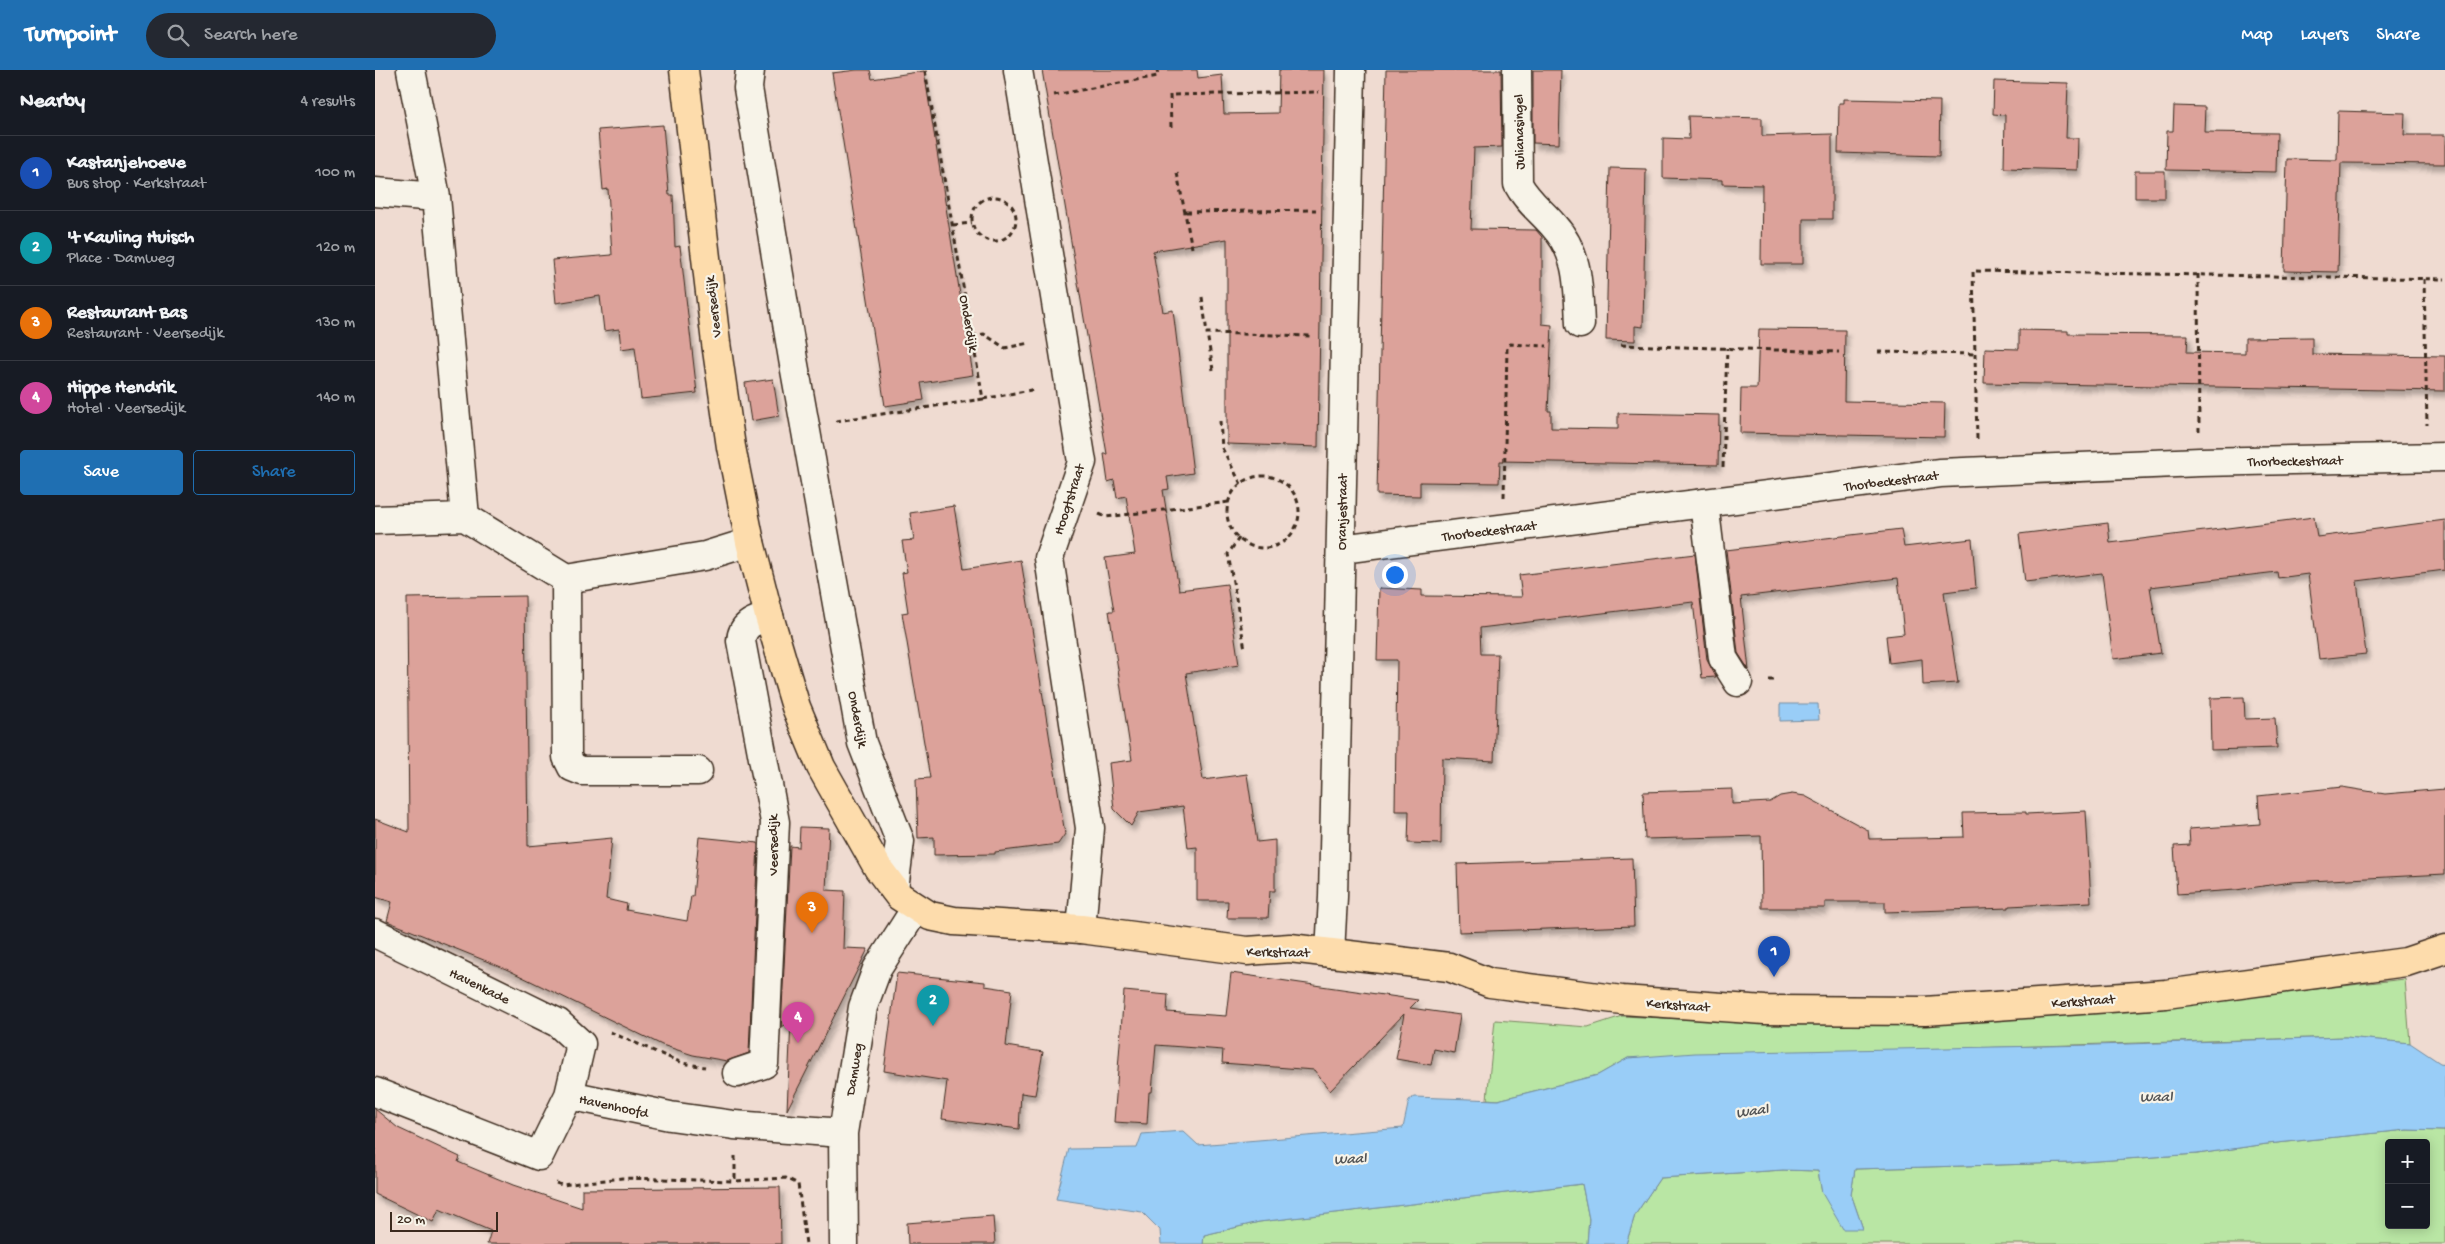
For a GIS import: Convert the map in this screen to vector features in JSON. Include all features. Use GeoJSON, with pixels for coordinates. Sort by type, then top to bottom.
{"type":"FeatureCollection","features":[{"type":"Feature","properties":{"kind":"main road","name":"Veersedijk"},"geometry":{"type":"LineString","coordinates":[[684,70],[731,447],[750,542],[769,616],[796,707],[821,767],[855,829],[894,889],[916,908]]}},
{"type":"Feature","properties":{"kind":"main road","name":"Kerkstraat"},"geometry":{"type":"LineString","coordinates":[[916,908],[930,916],[954,921],[1081,930],[1247,951],[1290,948],[1449,967],[1490,983],[1622,1000],[1765,1010],[1925,1011],[2166,994],[2406,962],[2445,949]]}},
{"type":"Feature","properties":{"kind":"street"},"geometry":{"type":"LineString","coordinates":[[411,70],[436,197],[465,517]]}},
{"type":"Feature","properties":{"kind":"street","name":"Onderdijk"},"geometry":{"type":"LineString","coordinates":[[750,70],[748,88],[805,426],[862,743],[900,841],[894,889]]}},
{"type":"Feature","properties":{"kind":"street","name":"Hoogtstraat"},"geometry":{"type":"LineString","coordinates":[[1018,70],[1082,462],[1049,558],[1090,828],[1081,930]]}},
{"type":"Feature","properties":{"kind":"street","name":"Julianasingel"},"geometry":{"type":"LineString","coordinates":[[1517,70],[1518,184],[1529,201],[1553,225],[1571,250],[1577,269],[1579,324]]}},
{"type":"Feature","properties":{"kind":"street","name":"Oranjestraat"},"geometry":{"type":"LineString","coordinates":[[1330,953],[1333,897],[1351,81]]}},
{"type":"Feature","properties":{"kind":"street"},"geometry":{"type":"LineString","coordinates":[[375,192],[436,197]]}},
{"type":"Feature","properties":{"kind":"street","name":"Thorbeckestraat"},"geometry":{"type":"LineString","coordinates":[[1341,549],[1940,473],[2200,462],[2436,457]]}},
{"type":"Feature","properties":{"kind":"street"},"geometry":{"type":"LineString","coordinates":[[1715,502],[1723,658],[1738,682]]}},
{"type":"Feature","properties":{"kind":"street"},"geometry":{"type":"LineString","coordinates":[[375,520],[465,517],[566,579],[705,556],[750,542]]}},
{"type":"Feature","properties":{"kind":"street"},"geometry":{"type":"LineString","coordinates":[[566,579],[567,757],[572,767],[582,771],[698,771]]}},
{"type":"Feature","properties":{"kind":"street","name":"Veersedijk"},"geometry":{"type":"LineString","coordinates":[[737,1073],[764,1064],[775,822],[741,634],[747,625],[769,616]]}},
{"type":"Feature","properties":{"kind":"street","name":"Damweg"},"geometry":{"type":"LineString","coordinates":[[844,1244],[843,1133],[863,1007],[877,969],[916,908]]}},
{"type":"Feature","properties":{"kind":"street","name":"Havenkade"},"geometry":{"type":"LineString","coordinates":[[375,933],[558,1023],[581,1044]]}},
{"type":"Feature","properties":{"kind":"street"},"geometry":{"type":"LineString","coordinates":[[569,1095],[581,1044]]}},
{"type":"Feature","properties":{"kind":"street"},"geometry":{"type":"LineString","coordinates":[[375,1092],[539,1156]]}},
{"type":"Feature","properties":{"kind":"street","name":"Havenhoofd"},"geometry":{"type":"LineString","coordinates":[[539,1156],[569,1095],[670,1116],[734,1125],[843,1133]]}},
{"type":"Feature","properties":{"kind":"path","name":"Onderdijk"},"geometry":{"type":"LineString","coordinates":[[925,70],[983,399]]}},
{"type":"Feature","properties":{"kind":"path"},"geometry":{"type":"LineString","coordinates":[[1023,101],[1158,76],[1157,70]]}},
{"type":"Feature","properties":{"kind":"path"},"geometry":{"type":"LineString","coordinates":[[1171,127],[1170,95],[1351,81]]}},
{"type":"Feature","properties":{"kind":"path"},"geometry":{"type":"LineString","coordinates":[[1177,173],[1192,248]]}},
{"type":"Feature","properties":{"kind":"path"},"geometry":{"type":"LineString","coordinates":[[989,197],[1003,199],[1014,209],[1016,216],[1013,231],[1008,236],[994,242],[981,237],[972,223],[976,204],[989,197]]}},
{"type":"Feature","properties":{"kind":"path"},"geometry":{"type":"LineString","coordinates":[[1186,212],[1348,210]]}},
{"type":"Feature","properties":{"kind":"path"},"geometry":{"type":"LineString","coordinates":[[953,225],[972,223]]}},
{"type":"Feature","properties":{"kind":"path"},"geometry":{"type":"LineString","coordinates":[[1978,472],[1973,271],[2445,279]]}},
{"type":"Feature","properties":{"kind":"path"},"geometry":{"type":"LineString","coordinates":[[2198,274],[2200,462]]}},
{"type":"Feature","properties":{"kind":"path"},"geometry":{"type":"LineString","coordinates":[[2424,279],[2436,457]]}},
{"type":"Feature","properties":{"kind":"path"},"geometry":{"type":"LineString","coordinates":[[1202,298],[1213,370]]}},
{"type":"Feature","properties":{"kind":"path"},"geometry":{"type":"LineString","coordinates":[[1207,333],[1345,337]]}},
{"type":"Feature","properties":{"kind":"path"},"geometry":{"type":"LineString","coordinates":[[972,336],[984,334],[1005,348],[1061,336]]}},
{"type":"Feature","properties":{"kind":"path"},"geometry":{"type":"LineString","coordinates":[[1507,528],[1504,497],[1506,349],[1511,344],[1547,346]]}},
{"type":"Feature","properties":{"kind":"path"},"geometry":{"type":"LineString","coordinates":[[1621,345],[1839,352]]}},
{"type":"Feature","properties":{"kind":"path"},"geometry":{"type":"LineString","coordinates":[[1715,502],[1723,476],[1727,348]]}},
{"type":"Feature","properties":{"kind":"path"},"geometry":{"type":"LineString","coordinates":[[1878,352],[1975,354]]}},
{"type":"Feature","properties":{"kind":"path"},"geometry":{"type":"LineString","coordinates":[[805,426],[983,399],[1069,382]]}},
{"type":"Feature","properties":{"kind":"path"},"geometry":{"type":"LineString","coordinates":[[1220,422],[1222,448],[1241,484]]}},
{"type":"Feature","properties":{"kind":"path"},"geometry":{"type":"LineString","coordinates":[[1263,476],[1276,478],[1287,484],[1295,494],[1299,506],[1299,518],[1295,530],[1287,540],[1276,546],[1264,548],[1253,546],[1239,538],[1229,524],[1227,513],[1229,502],[1241,484],[1251,478],[1263,476]]}},
{"type":"Feature","properties":{"kind":"path"},"geometry":{"type":"LineString","coordinates":[[1069,500],[1106,517],[1229,502]]}},
{"type":"Feature","properties":{"kind":"path"},"geometry":{"type":"LineString","coordinates":[[1239,538],[1228,554],[1245,649]]}},
{"type":"Feature","properties":{"kind":"path"},"geometry":{"type":"LineString","coordinates":[[581,1044],[601,1028],[682,1063],[737,1073]]}},
{"type":"Feature","properties":{"kind":"path"},"geometry":{"type":"LineString","coordinates":[[734,1125],[735,1180]]}},
{"type":"Feature","properties":{"kind":"path"},"geometry":{"type":"LineString","coordinates":[[539,1156],[540,1176],[562,1185],[622,1178],[735,1180],[786,1178],[798,1184],[807,1244]]}},
{"type":"Feature","properties":{"kind":"green space"},"geometry":{"type":"Polygon","coordinates":[[[2405,979],[2410,1043],[2345,1037],[1628,1058],[1598,1075],[1498,1100],[1487,1099],[1495,1020],[1588,1027],[1622,1016],[1724,1021],[1937,1018],[2271,994],[2405,979]]]}},
{"type":"Feature","properties":{"kind":"green space"},"geometry":{"type":"Polygon","coordinates":[[[2407,1130],[2445,1131],[2445,1244],[1626,1244],[1635,1215],[1660,1178],[1783,1170],[1818,1171],[1822,1193],[1863,1229],[1851,1194],[1855,1169],[2069,1163],[2197,1154],[2267,1144],[2407,1130]]]}},
{"type":"Feature","properties":{"kind":"green space"},"geometry":{"type":"Polygon","coordinates":[[[1582,1184],[1589,1219],[1587,1244],[1203,1244],[1204,1235],[1259,1222],[1582,1184]]]}},
{"type":"Feature","properties":{"kind":"water"},"geometry":{"type":"Polygon","coordinates":[[[1780,704],[1818,704],[1819,720],[1780,721],[1780,704]]]}},
{"type":"Feature","properties":{"kind":"water","name":"Waal"},"geometry":{"type":"Polygon","coordinates":[[[2346,1037],[2410,1043],[2440,1063],[2445,1064],[2445,1131],[2407,1130],[2267,1144],[2197,1154],[2069,1163],[1855,1169],[1851,1194],[1863,1229],[1843,1229],[1822,1193],[1818,1171],[1783,1170],[1660,1178],[1635,1215],[1626,1244],[1587,1244],[1589,1219],[1582,1184],[1259,1222],[1204,1235],[1203,1244],[1161,1244],[1160,1230],[1142,1212],[1056,1199],[1069,1149],[1137,1148],[1142,1134],[1183,1131],[1198,1145],[1403,1128],[1409,1100],[1414,1097],[1498,1100],[1598,1075],[1628,1058],[1695,1053],[2095,1045],[2346,1037]]]}},
{"type":"Feature","properties":{"kind":"building"},"geometry":{"type":"Polygon","coordinates":[[[870,70],[872,79],[924,71],[973,375],[921,383],[924,400],[885,406],[832,73],[870,70]]]}},
{"type":"Feature","properties":{"kind":"building"},"geometry":{"type":"Polygon","coordinates":[[[1042,70],[1197,70],[1198,78],[1222,75],[1224,114],[1278,113],[1279,70],[1324,70],[1318,447],[1227,444],[1227,239],[1153,251],[1163,312],[1173,310],[1193,473],[1167,477],[1169,489],[1163,490],[1179,590],[1227,584],[1239,665],[1186,673],[1203,780],[1247,774],[1257,842],[1275,840],[1275,891],[1270,891],[1268,918],[1227,918],[1228,901],[1197,901],[1197,847],[1188,848],[1183,806],[1139,812],[1131,826],[1114,809],[1109,763],[1132,760],[1109,611],[1114,611],[1105,558],[1135,554],[1126,496],[1117,498],[1114,480],[1108,482],[1104,454],[1107,454],[1042,70]]]}},
{"type":"Feature","properties":{"kind":"building"},"geometry":{"type":"Polygon","coordinates":[[[1386,70],[1501,70],[1502,147],[1474,148],[1471,229],[1536,230],[1542,237],[1542,324],[1552,325],[1548,411],[1551,411],[1551,428],[1618,429],[1618,413],[1719,415],[1718,465],[1500,461],[1499,483],[1420,482],[1420,496],[1377,495],[1386,70]]]}},
{"type":"Feature","properties":{"kind":"building"},"geometry":{"type":"Polygon","coordinates":[[[1533,70],[1561,70],[1559,144],[1533,143],[1533,70]]]}},
{"type":"Feature","properties":{"kind":"building"},"geometry":{"type":"Polygon","coordinates":[[[1994,81],[2068,83],[2066,138],[2078,138],[2077,170],[2004,168],[2005,115],[1993,114],[1994,81]]]}},
{"type":"Feature","properties":{"kind":"building"},"geometry":{"type":"Polygon","coordinates":[[[1844,99],[1940,101],[1939,156],[1838,153],[1839,103],[1844,103],[1844,99]]]}},
{"type":"Feature","properties":{"kind":"building"},"geometry":{"type":"Polygon","coordinates":[[[2174,106],[2205,107],[2204,132],[2277,133],[2276,172],[2166,170],[2167,131],[2173,131],[2174,106]]]}},
{"type":"Feature","properties":{"kind":"building"},"geometry":{"type":"Polygon","coordinates":[[[2338,111],[2405,113],[2404,135],[2445,135],[2445,164],[2341,163],[2338,272],[2284,271],[2287,159],[2337,160],[2338,111]]]}},
{"type":"Feature","properties":{"kind":"building"},"geometry":{"type":"Polygon","coordinates":[[[1688,116],[1762,118],[1762,136],[1832,134],[1832,219],[1803,219],[1803,264],[1761,264],[1762,185],[1722,184],[1722,180],[1663,178],[1663,138],[1689,139],[1688,116]]]}},
{"type":"Feature","properties":{"kind":"building"},"geometry":{"type":"Polygon","coordinates":[[[663,125],[669,195],[673,195],[675,247],[680,246],[697,393],[641,399],[635,347],[621,349],[619,329],[604,331],[600,296],[556,303],[552,260],[612,255],[608,189],[603,190],[598,130],[663,125]]]}},
{"type":"Feature","properties":{"kind":"building"},"geometry":{"type":"Polygon","coordinates":[[[1610,168],[1646,169],[1643,327],[1635,326],[1635,341],[1606,340],[1610,168]]]}},
{"type":"Feature","properties":{"kind":"building"},"geometry":{"type":"Polygon","coordinates":[[[2135,171],[2165,171],[2165,198],[2135,198],[2135,171]]]}},
{"type":"Feature","properties":{"kind":"building"},"geometry":{"type":"Polygon","coordinates":[[[1759,329],[1845,330],[1844,401],[1945,403],[1944,437],[1740,433],[1741,388],[1757,388],[1759,329]]]}},
{"type":"Feature","properties":{"kind":"building"},"geometry":{"type":"Polygon","coordinates":[[[2019,330],[2068,331],[2068,334],[2188,335],[2187,352],[2245,353],[2245,338],[2312,337],[2312,354],[2445,356],[2445,391],[1984,383],[1985,348],[2019,349],[2019,330]]]}},
{"type":"Feature","properties":{"kind":"building"},"geometry":{"type":"Polygon","coordinates":[[[773,379],[779,416],[751,421],[745,383],[773,379]]]}},
{"type":"Feature","properties":{"kind":"building"},"geometry":{"type":"Polygon","coordinates":[[[954,506],[964,569],[1021,560],[1065,834],[1058,844],[995,852],[995,854],[934,855],[934,837],[918,838],[916,779],[930,778],[902,613],[908,612],[902,573],[907,572],[902,541],[914,540],[910,513],[954,506]]]}},
{"type":"Feature","properties":{"kind":"building"},"geometry":{"type":"Polygon","coordinates":[[[2314,517],[2317,537],[2445,520],[2445,570],[2357,581],[2366,654],[2319,659],[2308,574],[2278,578],[2277,572],[2150,587],[2161,653],[2113,659],[2102,573],[2025,582],[2019,534],[2108,523],[2110,543],[2314,517]]]}},
{"type":"Feature","properties":{"kind":"building"},"geometry":{"type":"Polygon","coordinates":[[[1901,529],[1904,547],[1972,539],[1976,588],[1944,592],[1958,683],[1923,685],[1922,659],[1889,663],[1886,636],[1904,634],[1898,578],[1741,597],[1749,670],[1738,653],[1726,550],[1901,529]]]}},
{"type":"Feature","properties":{"kind":"building"},"geometry":{"type":"Polygon","coordinates":[[[1695,554],[1707,660],[1716,677],[1702,678],[1693,602],[1480,628],[1481,654],[1498,654],[1494,761],[1442,758],[1441,844],[1408,843],[1409,811],[1395,811],[1397,660],[1377,660],[1379,588],[1422,590],[1422,596],[1522,597],[1519,575],[1695,554]]]}},
{"type":"Feature","properties":{"kind":"building"},"geometry":{"type":"Polygon","coordinates":[[[525,596],[528,846],[612,838],[606,899],[627,904],[626,910],[687,921],[691,896],[693,896],[699,837],[758,843],[749,1053],[727,1061],[693,1055],[662,1045],[506,969],[387,921],[392,902],[375,897],[375,819],[409,832],[407,598],[525,596]]]}},
{"type":"Feature","properties":{"kind":"building"},"geometry":{"type":"Polygon","coordinates":[[[2244,697],[2245,719],[2275,718],[2277,748],[2211,750],[2210,698],[2244,697]]]}},
{"type":"Feature","properties":{"kind":"building"},"geometry":{"type":"Polygon","coordinates":[[[2342,787],[2385,794],[2445,789],[2445,874],[2291,882],[2236,890],[2177,894],[2174,846],[2190,845],[2189,829],[2260,824],[2258,796],[2342,787]]]}},
{"type":"Feature","properties":{"kind":"building"},"geometry":{"type":"Polygon","coordinates":[[[1732,789],[1732,804],[1770,802],[1780,796],[1792,794],[1805,796],[1868,830],[1869,839],[1964,837],[1963,813],[2026,812],[2026,814],[2086,811],[2091,902],[2009,906],[2009,908],[1885,912],[1885,902],[1825,902],[1825,908],[1762,908],[1761,836],[1645,839],[1643,792],[1732,789]]]}},
{"type":"Feature","properties":{"kind":"building"},"geometry":{"type":"Polygon","coordinates":[[[800,827],[829,828],[826,890],[845,891],[843,948],[868,949],[787,1110],[791,1020],[781,1028],[790,846],[799,847],[800,827]]]}},
{"type":"Feature","properties":{"kind":"building"},"geometry":{"type":"Polygon","coordinates":[[[1632,858],[1634,926],[1459,932],[1457,864],[1632,858]]]}},
{"type":"Feature","properties":{"kind":"building"},"geometry":{"type":"Polygon","coordinates":[[[897,973],[985,982],[985,986],[1012,990],[1006,1046],[1043,1052],[1035,1095],[1021,1093],[1019,1129],[942,1119],[947,1081],[884,1071],[897,973]]]}},
{"type":"Feature","properties":{"kind":"building"},"geometry":{"type":"Polygon","coordinates":[[[1231,973],[1418,1000],[1410,1008],[1460,1015],[1454,1053],[1434,1049],[1431,1065],[1396,1059],[1404,1014],[1330,1091],[1314,1070],[1222,1063],[1223,1050],[1156,1045],[1152,1092],[1149,1092],[1147,1124],[1114,1122],[1124,991],[1168,995],[1167,1012],[1226,1016],[1231,973]]]}},
{"type":"Feature","properties":{"kind":"building"},"geometry":{"type":"Polygon","coordinates":[[[375,1109],[398,1128],[460,1157],[458,1162],[513,1185],[582,1208],[582,1189],[780,1187],[781,1244],[487,1244],[491,1231],[439,1209],[433,1222],[375,1194],[375,1109]]]}},
{"type":"Feature","properties":{"kind":"building"},"geometry":{"type":"Polygon","coordinates":[[[993,1216],[995,1244],[908,1244],[907,1223],[993,1216]]]}},
{"type":"Feature","properties":{"kind":"place","name":"Restaurant Bas"},"geometry":{"type":"Point","coordinates":[812,933]}},
{"type":"Feature","properties":{"kind":"place","name":"Kastanjehoeve"},"geometry":{"type":"Point","coordinates":[1774,977]}},
{"type":"Feature","properties":{"kind":"place","name":"'t Kauling Huisch"},"geometry":{"type":"Point","coordinates":[933,1026]}},
{"type":"Feature","properties":{"kind":"place","name":"Hippe Hendrik"},"geometry":{"type":"Point","coordinates":[798,1043]}}]}
